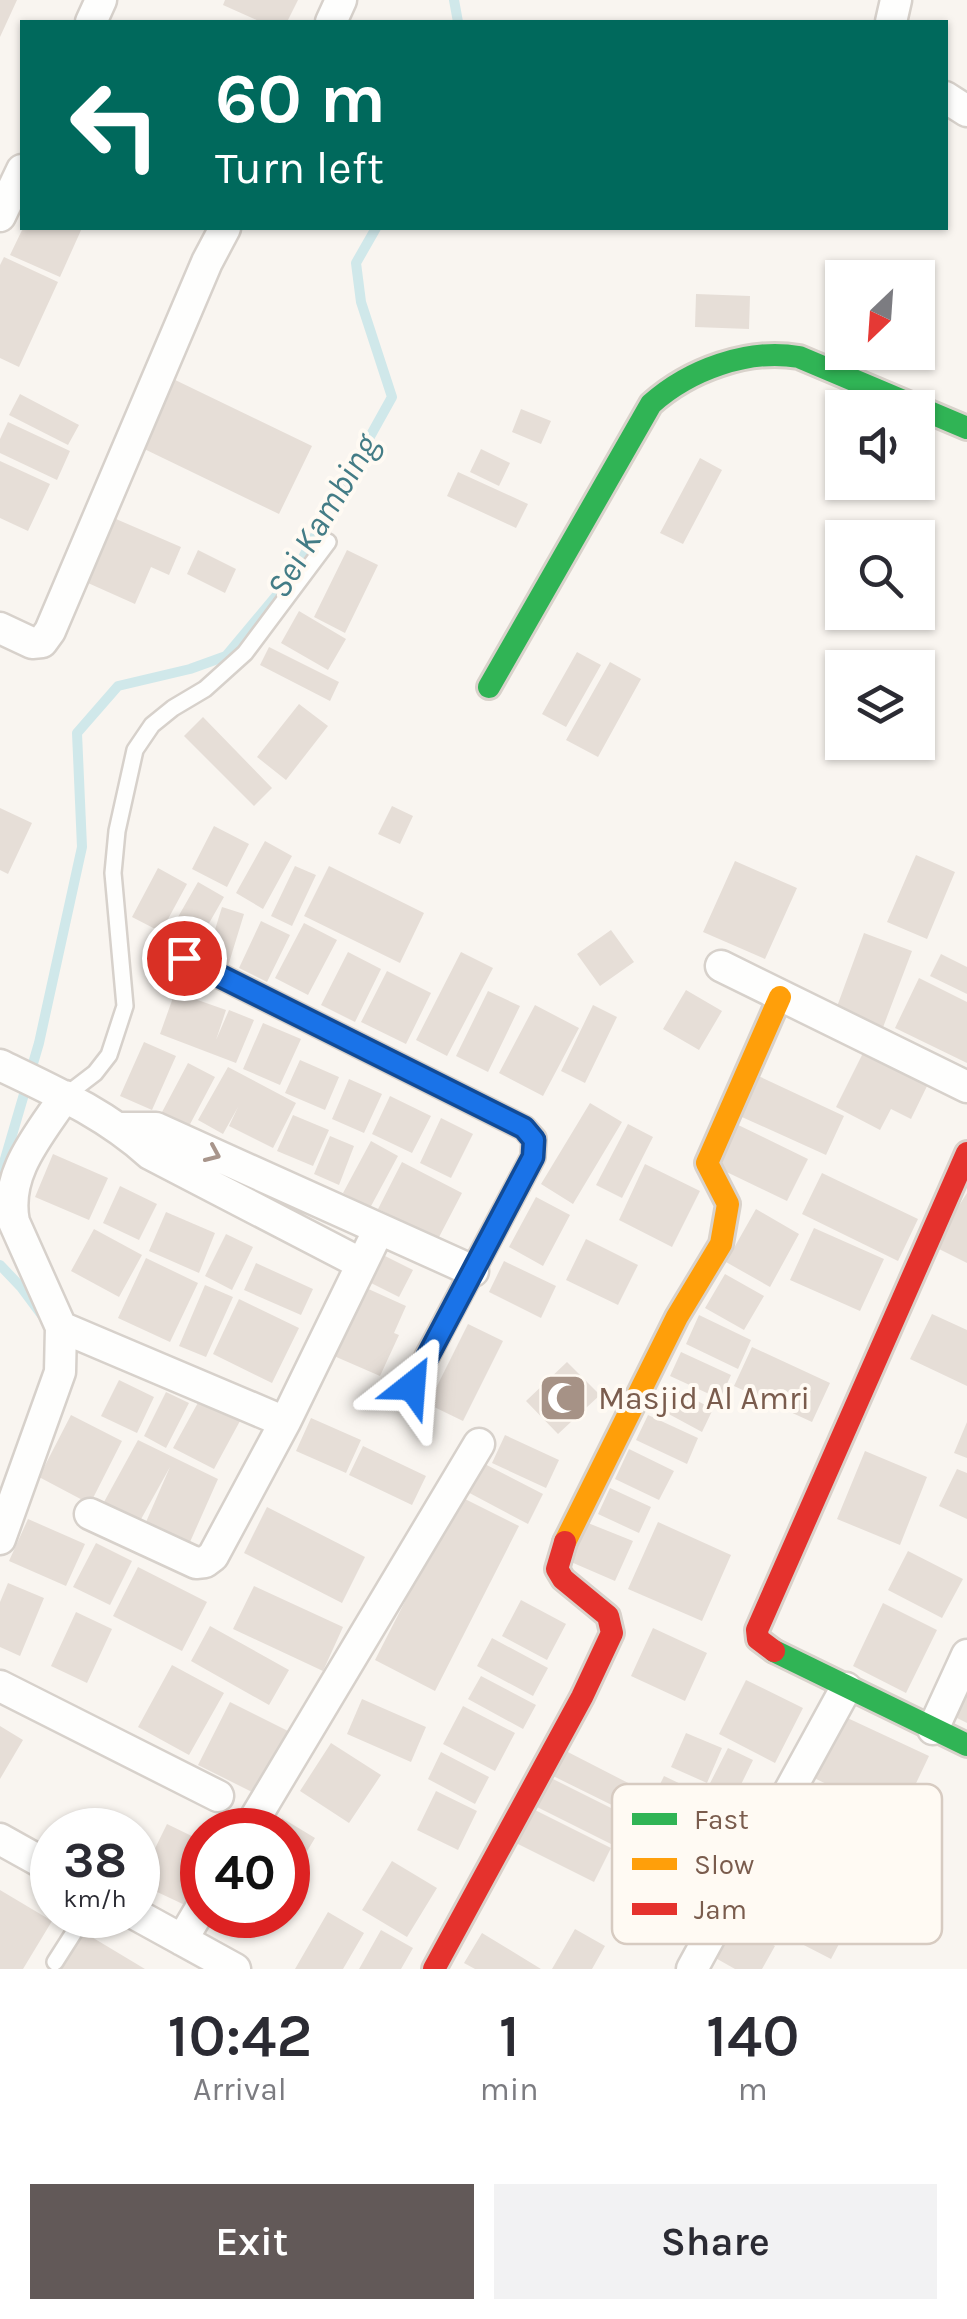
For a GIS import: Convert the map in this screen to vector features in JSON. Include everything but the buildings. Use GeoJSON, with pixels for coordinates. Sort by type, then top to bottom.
{"type":"FeatureCollection","features":[{"type":"Feature","properties":{"kind":"street"},"geometry":{"type":"LineString","coordinates":[[0,216],[20,174]]}},
{"type":"Feature","properties":{"kind":"street"},"geometry":{"type":"LineString","coordinates":[[0,628],[32,643],[42,642],[50,631],[224,230]]}},
{"type":"Feature","properties":{"kind":"street"},"geometry":{"type":"LineString","coordinates":[[489,688],[651,404],[665,391],[753,356],[780,354],[799,357],[967,428]]}},
{"type":"Feature","properties":{"kind":"street"},"geometry":{"type":"LineString","coordinates":[[184,958],[530,1133],[534,1140],[533,1157],[412,1386]]}},
{"type":"Feature","properties":{"kind":"street"},"geometry":{"type":"LineString","coordinates":[[720,966],[967,1087]]}},
{"type":"Feature","properties":{"kind":"street"},"geometry":{"type":"LineString","coordinates":[[434,1969],[582,1697],[612,1633],[608,1616],[563,1579],[557,1569],[559,1554],[677,1317],[721,1244],[728,1204],[707,1163],[780,997]]}},
{"type":"Feature","properties":{"kind":"street"},"geometry":{"type":"LineString","coordinates":[[2,1066],[122,1128],[150,1154],[362,1264]]}},
{"type":"Feature","properties":{"kind":"street"},"geometry":{"type":"LineString","coordinates":[[0,1539],[60,1372],[61,1326],[10,1205],[16,1173],[54,1091]]}},
{"type":"Feature","properties":{"kind":"street"},"geometry":{"type":"LineString","coordinates":[[122,1128],[156,1128],[472,1271]]}},
{"type":"Feature","properties":{"kind":"street"},"geometry":{"type":"LineString","coordinates":[[967,1153],[758,1630],[758,1639],[772,1650],[967,1745]]}},
{"type":"Feature","properties":{"kind":"street"},"geometry":{"type":"LineString","coordinates":[[90,1514],[196,1563],[212,1556],[285,1422],[378,1229]]}},
{"type":"Feature","properties":{"kind":"street"},"geometry":{"type":"LineString","coordinates":[[61,1326],[285,1422]]}},
{"type":"Feature","properties":{"kind":"street"},"geometry":{"type":"LineString","coordinates":[[261,1808],[479,1444]]}},
{"type":"Feature","properties":{"kind":"street"},"geometry":{"type":"LineString","coordinates":[[933,1729],[967,1655]]}},
{"type":"Feature","properties":{"kind":"street"},"geometry":{"type":"LineString","coordinates":[[0,1686],[218,1796]]}},
{"type":"Feature","properties":{"kind":"street"},"geometry":{"type":"LineString","coordinates":[[793,1784],[846,1688]]}},
{"type":"Feature","properties":{"kind":"street"},"geometry":{"type":"LineString","coordinates":[[0,1839],[30,1856]]}},
{"type":"Feature","properties":{"kind":"street"},"geometry":{"type":"LineString","coordinates":[[160,1928],[234,1969]]}},
{"type":"Feature","properties":{"kind":"street"},"geometry":{"type":"LineString","coordinates":[[692,1969],[706,1944]]}},
{"type":"Feature","properties":{"kind":"lane"},"geometry":{"type":"LineString","coordinates":[[54,1091],[94,1073],[109,1055],[126,1006],[113,874],[116,830],[136,750],[152,725],[172,708],[206,689],[245,652],[328,542]]}},
{"type":"Feature","properties":{"kind":"lane"},"geometry":{"type":"LineString","coordinates":[[54,1962],[70,1938]]}},
{"type":"Feature","properties":{"kind":"waterway","name":"Sei Kambing"},"geometry":{"type":"LineString","coordinates":[[454,0],[458,20]]}},
{"type":"Feature","properties":{"kind":"waterway","name":"Sei Kambing"},"geometry":{"type":"LineString","coordinates":[[0,1176],[39,1043],[82,847],[77,733],[118,686],[226,656],[292,577],[392,397],[361,302],[356,263],[375,230]]}},
{"type":"Feature","properties":{"kind":"waterway","name":"Sei Kambing"},"geometry":{"type":"LineString","coordinates":[[0,1265],[44,1318]]}},
{"type":"Feature","properties":{"kind":"traffic: fast"},"geometry":{"type":"LineString","coordinates":[[489,687],[651,404],[683,381],[740,359],[799,357],[967,428]]}},
{"type":"Feature","properties":{"kind":"traffic: fast"},"geometry":{"type":"LineString","coordinates":[[774,1651],[967,1745]]}},
{"type":"Feature","properties":{"kind":"traffic: slow"},"geometry":{"type":"LineString","coordinates":[[184,958],[524,1128],[534,1139],[533,1157],[412,1385]]}},
{"type":"Feature","properties":{"kind":"traffic: slow"},"geometry":{"type":"LineString","coordinates":[[565,1542],[677,1317],[721,1244],[728,1204],[707,1163],[780,997]]}},
{"type":"Feature","properties":{"kind":"traffic: jam"},"geometry":{"type":"LineString","coordinates":[[774,1651],[758,1639],[757,1630],[967,1153]]}},
{"type":"Feature","properties":{"kind":"traffic: jam"},"geometry":{"type":"LineString","coordinates":[[434,1969],[582,1697],[612,1633],[608,1616],[563,1579],[557,1569],[565,1542]]}},
{"type":"Feature","properties":{"kind":"place","name":"Masjid Al Amri"},"geometry":{"type":"Point","coordinates":[563,1398]}},
{"type":"Feature","properties":{"kind":"route"},"geometry":{"type":"LineString","coordinates":[[184,958],[524,1128],[534,1140],[533,1157],[412,1386]]}}]}
